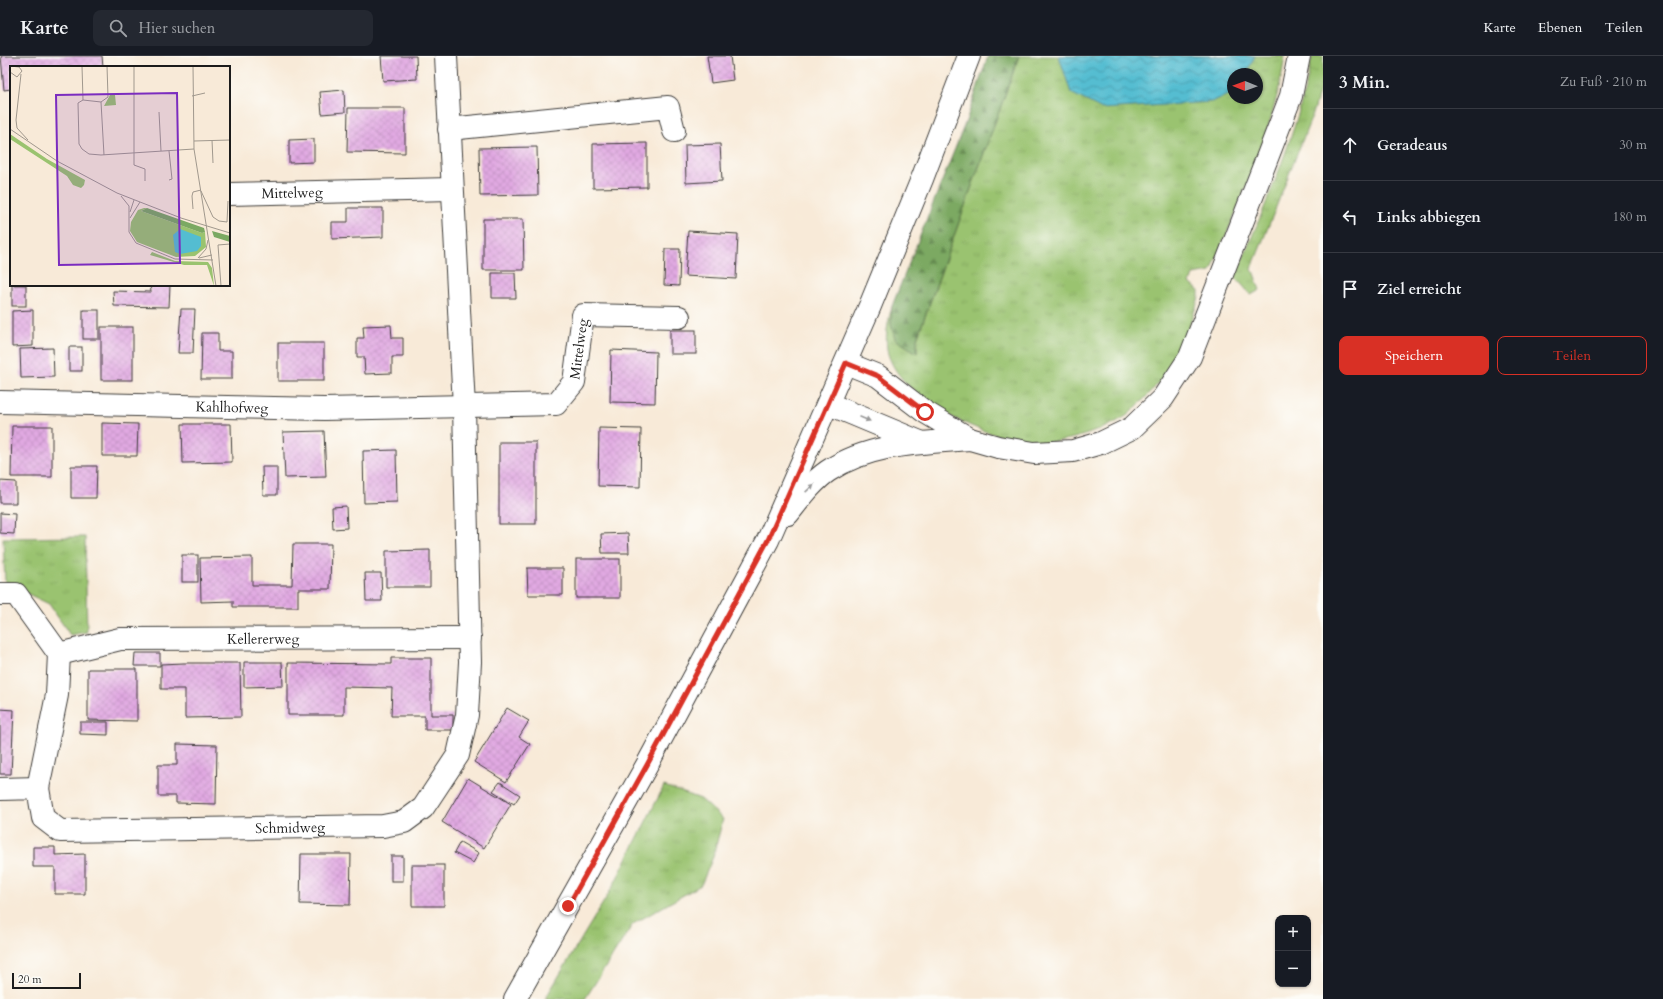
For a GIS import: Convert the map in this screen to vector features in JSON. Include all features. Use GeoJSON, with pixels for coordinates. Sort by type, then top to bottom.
{"type":"FeatureCollection","features":[{"type":"Feature","properties":{"kind":"street"},"geometry":{"type":"LineString","coordinates":[[446,56],[464,407],[470,638]]}},
{"type":"Feature","properties":{"kind":"street"},"geometry":{"type":"LineString","coordinates":[[515,999],[647,765],[768,540],[829,404],[922,179],[969,56]]}},
{"type":"Feature","properties":{"kind":"street"},"geometry":{"type":"LineString","coordinates":[[846,363],[878,376],[925,412],[970,439],[998,447],[1034,453],[1073,451],[1102,443],[1132,428],[1163,398],[1190,357],[1290,96],[1299,56]]}},
{"type":"Feature","properties":{"kind":"street"},"geometry":{"type":"LineString","coordinates":[[449,129],[668,107],[674,131]]}},
{"type":"Feature","properties":{"kind":"street","name":"Mittelweg"},"geometry":{"type":"LineString","coordinates":[[230,194],[452,189]]}},
{"type":"Feature","properties":{"kind":"street","name":"Mittelweg"},"geometry":{"type":"LineString","coordinates":[[464,407],[556,404],[574,382],[583,314],[679,317]]}},
{"type":"Feature","properties":{"kind":"street","name":"Kahlhofweg"},"geometry":{"type":"LineString","coordinates":[[0,402],[324,409],[464,407]]}},
{"type":"Feature","properties":{"kind":"street"},"geometry":{"type":"LineString","coordinates":[[829,404],[922,443]]}},
{"type":"Feature","properties":{"kind":"street"},"geometry":{"type":"LineString","coordinates":[[768,540],[804,494],[828,472],[850,459],[874,450],[922,443],[970,439]]}},
{"type":"Feature","properties":{"kind":"street"},"geometry":{"type":"LineString","coordinates":[[0,594],[16,594],[59,654],[57,695],[38,788],[0,789]]}},
{"type":"Feature","properties":{"kind":"street","name":"Kellererweg"},"geometry":{"type":"LineString","coordinates":[[59,654],[120,639],[470,638]]}},
{"type":"Feature","properties":{"kind":"street","name":"Schmidweg"},"geometry":{"type":"LineString","coordinates":[[38,788],[43,818],[60,831],[383,826],[404,822],[423,808],[458,755],[468,716],[470,638]]}},
{"type":"Feature","properties":{"kind":"green space"},"geometry":{"type":"Polygon","coordinates":[[[988,56],[1019,56],[917,338],[917,353],[895,339],[891,324],[892,306],[966,121],[988,56]]]}},
{"type":"Feature","properties":{"kind":"green space"},"geometry":{"type":"Polygon","coordinates":[[[1019,56],[1285,56],[1273,112],[1264,139],[1244,193],[1211,272],[1193,275],[1190,283],[1199,291],[1199,297],[1183,342],[1169,368],[1151,392],[1127,415],[1091,433],[1054,442],[1031,442],[1012,439],[991,433],[969,425],[927,402],[910,387],[897,371],[888,354],[886,342],[892,306],[891,324],[895,339],[917,353],[917,339],[1019,56]]]}},
{"type":"Feature","properties":{"kind":"green space"},"geometry":{"type":"Polygon","coordinates":[[[1312,56],[1323,56],[1323,79],[1314,111],[1252,268],[1260,290],[1251,295],[1235,277],[1280,169],[1306,85],[1312,56]]]}},
{"type":"Feature","properties":{"kind":"green space"},"geometry":{"type":"Polygon","coordinates":[[[85,537],[87,632],[70,635],[49,604],[5,583],[3,538],[85,537]]]}},
{"type":"Feature","properties":{"kind":"green space"},"geometry":{"type":"Polygon","coordinates":[[[664,786],[701,799],[723,819],[713,857],[701,885],[633,924],[585,999],[545,999],[612,888],[664,786]]]}},
{"type":"Feature","properties":{"kind":"water"},"geometry":{"type":"Polygon","coordinates":[[[1059,56],[1255,56],[1249,68],[1227,68],[1227,95],[1211,102],[1102,109],[1071,93],[1059,56]]]}},
{"type":"Feature","properties":{"kind":"building"},"geometry":{"type":"Polygon","coordinates":[[[1,56],[102,56],[103,66],[10,66],[10,89],[4,90],[1,56]]]}},
{"type":"Feature","properties":{"kind":"building"},"geometry":{"type":"Polygon","coordinates":[[[381,56],[416,56],[417,79],[383,81],[381,56]]]}},
{"type":"Feature","properties":{"kind":"building"},"geometry":{"type":"Polygon","coordinates":[[[707,56],[730,56],[733,80],[711,83],[707,56]]]}},
{"type":"Feature","properties":{"kind":"building"},"geometry":{"type":"Polygon","coordinates":[[[344,90],[345,112],[322,114],[320,92],[344,90]]]}},
{"type":"Feature","properties":{"kind":"building"},"geometry":{"type":"Polygon","coordinates":[[[348,108],[405,108],[405,153],[347,152],[348,108]]]}},
{"type":"Feature","properties":{"kind":"building"},"geometry":{"type":"Polygon","coordinates":[[[314,139],[314,162],[289,163],[289,140],[314,139]]]}},
{"type":"Feature","properties":{"kind":"building"},"geometry":{"type":"Polygon","coordinates":[[[647,143],[647,187],[593,188],[593,144],[647,143]]]}},
{"type":"Feature","properties":{"kind":"building"},"geometry":{"type":"Polygon","coordinates":[[[720,144],[722,181],[686,183],[685,145],[720,144]]]}},
{"type":"Feature","properties":{"kind":"building"},"geometry":{"type":"Polygon","coordinates":[[[537,147],[538,195],[480,196],[479,148],[537,147]]]}},
{"type":"Feature","properties":{"kind":"building"},"geometry":{"type":"Polygon","coordinates":[[[348,208],[383,208],[383,237],[332,239],[332,222],[348,222],[348,208]]]}},
{"type":"Feature","properties":{"kind":"building"},"geometry":{"type":"Polygon","coordinates":[[[483,219],[523,219],[524,270],[483,270],[483,219]]]}},
{"type":"Feature","properties":{"kind":"building"},"geometry":{"type":"Polygon","coordinates":[[[688,231],[738,234],[736,279],[685,276],[688,231]]]}},
{"type":"Feature","properties":{"kind":"building"},"geometry":{"type":"Polygon","coordinates":[[[665,249],[680,249],[679,286],[664,285],[665,249]]]}},
{"type":"Feature","properties":{"kind":"building"},"geometry":{"type":"Polygon","coordinates":[[[492,273],[515,273],[516,298],[492,298],[492,273]]]}},
{"type":"Feature","properties":{"kind":"building"},"geometry":{"type":"Polygon","coordinates":[[[12,286],[26,286],[26,306],[12,306],[12,286]]]}},
{"type":"Feature","properties":{"kind":"building"},"geometry":{"type":"Polygon","coordinates":[[[150,286],[170,286],[169,307],[114,306],[113,291],[151,292],[150,286]]]}},
{"type":"Feature","properties":{"kind":"building"},"geometry":{"type":"Polygon","coordinates":[[[181,309],[195,309],[193,353],[178,353],[181,309]]]}},
{"type":"Feature","properties":{"kind":"building"},"geometry":{"type":"Polygon","coordinates":[[[33,310],[33,346],[12,347],[12,311],[33,310]]]}},
{"type":"Feature","properties":{"kind":"building"},"geometry":{"type":"Polygon","coordinates":[[[83,310],[99,310],[99,339],[83,339],[83,310]]]}},
{"type":"Feature","properties":{"kind":"building"},"geometry":{"type":"Polygon","coordinates":[[[391,325],[392,338],[403,338],[403,357],[392,357],[392,373],[365,374],[364,357],[357,357],[357,338],[364,338],[363,326],[391,325]]]}},
{"type":"Feature","properties":{"kind":"building"},"geometry":{"type":"Polygon","coordinates":[[[101,327],[133,327],[133,380],[101,380],[101,327]]]}},
{"type":"Feature","properties":{"kind":"building"},"geometry":{"type":"Polygon","coordinates":[[[670,330],[696,330],[696,354],[670,354],[670,330]]]}},
{"type":"Feature","properties":{"kind":"building"},"geometry":{"type":"Polygon","coordinates":[[[202,333],[218,333],[218,351],[232,351],[232,379],[201,379],[202,333]]]}},
{"type":"Feature","properties":{"kind":"building"},"geometry":{"type":"Polygon","coordinates":[[[278,343],[324,343],[324,381],[278,381],[278,343]]]}},
{"type":"Feature","properties":{"kind":"building"},"geometry":{"type":"Polygon","coordinates":[[[69,347],[82,347],[82,371],[69,371],[69,347]]]}},
{"type":"Feature","properties":{"kind":"building"},"geometry":{"type":"Polygon","coordinates":[[[53,348],[54,377],[21,378],[20,349],[53,348]]]}},
{"type":"Feature","properties":{"kind":"building"},"geometry":{"type":"Polygon","coordinates":[[[611,350],[656,352],[655,403],[610,402],[611,350]]]}},
{"type":"Feature","properties":{"kind":"building"},"geometry":{"type":"Polygon","coordinates":[[[102,423],[138,424],[137,456],[102,456],[102,423]]]}},
{"type":"Feature","properties":{"kind":"building"},"geometry":{"type":"Polygon","coordinates":[[[182,424],[231,424],[232,462],[183,463],[182,424]]]}},
{"type":"Feature","properties":{"kind":"building"},"geometry":{"type":"Polygon","coordinates":[[[12,426],[52,426],[52,477],[11,477],[12,426]]]}},
{"type":"Feature","properties":{"kind":"building"},"geometry":{"type":"Polygon","coordinates":[[[599,428],[641,429],[640,487],[598,486],[599,428]]]}},
{"type":"Feature","properties":{"kind":"building"},"geometry":{"type":"Polygon","coordinates":[[[324,431],[326,477],[285,478],[283,432],[324,431]]]}},
{"type":"Feature","properties":{"kind":"building"},"geometry":{"type":"Polygon","coordinates":[[[499,442],[536,442],[536,524],[499,524],[499,442]]]}},
{"type":"Feature","properties":{"kind":"building"},"geometry":{"type":"Polygon","coordinates":[[[396,450],[397,502],[364,503],[363,451],[396,450]]]}},
{"type":"Feature","properties":{"kind":"building"},"geometry":{"type":"Polygon","coordinates":[[[71,466],[97,466],[96,498],[71,498],[71,466]]]}},
{"type":"Feature","properties":{"kind":"building"},"geometry":{"type":"Polygon","coordinates":[[[262,467],[277,467],[277,495],[263,495],[262,467]]]}},
{"type":"Feature","properties":{"kind":"building"},"geometry":{"type":"Polygon","coordinates":[[[0,481],[16,482],[16,503],[0,503],[0,481]]]}},
{"type":"Feature","properties":{"kind":"building"},"geometry":{"type":"Polygon","coordinates":[[[346,506],[347,528],[333,529],[332,507],[346,506]]]}},
{"type":"Feature","properties":{"kind":"building"},"geometry":{"type":"Polygon","coordinates":[[[0,513],[15,514],[14,534],[0,533],[0,513]]]}},
{"type":"Feature","properties":{"kind":"building"},"geometry":{"type":"Polygon","coordinates":[[[628,533],[629,553],[602,553],[601,534],[628,533]]]}},
{"type":"Feature","properties":{"kind":"building"},"geometry":{"type":"Polygon","coordinates":[[[293,544],[331,544],[330,589],[298,589],[298,607],[233,607],[233,601],[201,602],[200,558],[252,557],[252,585],[292,585],[293,544]]]}},
{"type":"Feature","properties":{"kind":"building"},"geometry":{"type":"Polygon","coordinates":[[[430,550],[430,587],[386,587],[386,551],[430,550]]]}},
{"type":"Feature","properties":{"kind":"building"},"geometry":{"type":"Polygon","coordinates":[[[182,555],[198,555],[198,582],[182,582],[182,555]]]}},
{"type":"Feature","properties":{"kind":"building"},"geometry":{"type":"Polygon","coordinates":[[[576,559],[620,559],[620,598],[576,598],[576,559]]]}},
{"type":"Feature","properties":{"kind":"building"},"geometry":{"type":"Polygon","coordinates":[[[527,568],[563,568],[563,595],[528,595],[527,568]]]}},
{"type":"Feature","properties":{"kind":"building"},"geometry":{"type":"Polygon","coordinates":[[[365,573],[381,573],[382,601],[366,601],[365,573]]]}},
{"type":"Feature","properties":{"kind":"building"},"geometry":{"type":"Polygon","coordinates":[[[135,653],[160,653],[160,666],[134,666],[135,653]]]}},
{"type":"Feature","properties":{"kind":"building"},"geometry":{"type":"Polygon","coordinates":[[[391,658],[431,658],[431,715],[453,715],[453,730],[425,730],[425,716],[391,716],[392,688],[344,687],[344,715],[288,715],[288,663],[391,664],[391,658]]]}},
{"type":"Feature","properties":{"kind":"building"},"geometry":{"type":"Polygon","coordinates":[[[244,662],[282,662],[283,686],[244,687],[244,662]]]}},
{"type":"Feature","properties":{"kind":"building"},"geometry":{"type":"Polygon","coordinates":[[[240,663],[241,717],[185,718],[185,689],[161,689],[161,664],[240,663]]]}},
{"type":"Feature","properties":{"kind":"building"},"geometry":{"type":"Polygon","coordinates":[[[88,669],[137,669],[137,721],[88,720],[88,669]]]}},
{"type":"Feature","properties":{"kind":"building"},"geometry":{"type":"Polygon","coordinates":[[[507,708],[529,721],[519,737],[530,744],[506,782],[474,762],[507,708]]]}},
{"type":"Feature","properties":{"kind":"building"},"geometry":{"type":"Polygon","coordinates":[[[0,709],[14,710],[11,774],[0,774],[0,709]]]}},
{"type":"Feature","properties":{"kind":"building"},"geometry":{"type":"Polygon","coordinates":[[[80,722],[108,722],[108,735],[80,734],[80,722]]]}},
{"type":"Feature","properties":{"kind":"building"},"geometry":{"type":"Polygon","coordinates":[[[177,744],[217,745],[216,804],[176,803],[176,796],[158,796],[158,765],[177,765],[177,744]]]}},
{"type":"Feature","properties":{"kind":"building"},"geometry":{"type":"Polygon","coordinates":[[[468,778],[511,804],[484,848],[442,822],[468,778]]]}},
{"type":"Feature","properties":{"kind":"building"},"geometry":{"type":"Polygon","coordinates":[[[500,782],[520,795],[514,804],[493,791],[500,782]]]}},
{"type":"Feature","properties":{"kind":"building"},"geometry":{"type":"Polygon","coordinates":[[[460,842],[479,853],[473,863],[454,853],[460,842]]]}},
{"type":"Feature","properties":{"kind":"building"},"geometry":{"type":"Polygon","coordinates":[[[33,847],[55,847],[55,855],[85,854],[85,894],[55,894],[55,867],[33,867],[33,847]]]}},
{"type":"Feature","properties":{"kind":"building"},"geometry":{"type":"Polygon","coordinates":[[[301,854],[351,854],[350,905],[300,904],[301,854]]]}},
{"type":"Feature","properties":{"kind":"building"},"geometry":{"type":"Polygon","coordinates":[[[391,856],[403,856],[403,881],[391,881],[391,856]]]}},
{"type":"Feature","properties":{"kind":"building"},"geometry":{"type":"Polygon","coordinates":[[[412,865],[444,865],[444,906],[412,906],[412,865]]]}},
{"type":"Feature","properties":{"kind":"route"},"geometry":{"type":"LineString","coordinates":[[568,906],[647,765],[768,540],[846,363],[878,376],[925,412]]}}]}
